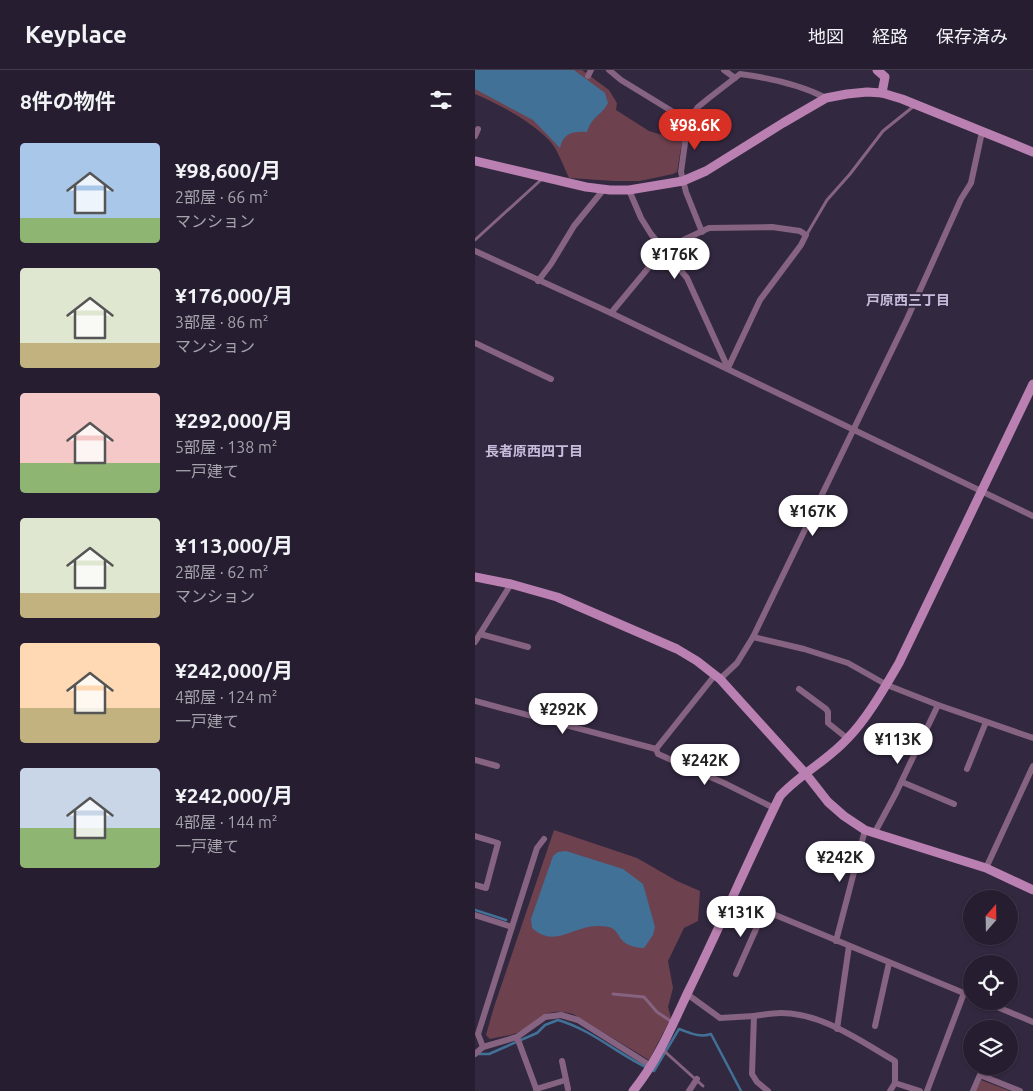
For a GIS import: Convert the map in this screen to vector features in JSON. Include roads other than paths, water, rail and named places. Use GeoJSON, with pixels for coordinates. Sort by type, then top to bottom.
{"type":"FeatureCollection","features":[{"type":"Feature","properties":{"kind":"street"},"geometry":{"type":"LineString","coordinates":[[609,70],[621,80],[688,121]]}},
{"type":"Feature","properties":{"kind":"street"},"geometry":{"type":"LineString","coordinates":[[724,70],[735,78]]}},
{"type":"Feature","properties":{"kind":"street"},"geometry":{"type":"LineString","coordinates":[[877,70],[885,77],[882,93]]}},
{"type":"Feature","properties":{"kind":"street"},"geometry":{"type":"LineString","coordinates":[[702,232],[681,172],[688,121],[698,107],[740,74],[762,77],[807,88],[826,98]]}},
{"type":"Feature","properties":{"kind":"street"},"geometry":{"type":"LineString","coordinates":[[475,161],[543,178],[604,189],[629,190],[683,180],[706,171],[783,122],[826,98],[867,92],[882,93],[917,104],[1033,152]]}},
{"type":"Feature","properties":{"kind":"street"},"geometry":{"type":"LineString","coordinates":[[475,136],[478,129]]}},
{"type":"Feature","properties":{"kind":"street"},"geometry":{"type":"LineString","coordinates":[[656,749],[718,677],[737,663],[753,637],[907,318],[961,199],[971,183],[982,132]]}},
{"type":"Feature","properties":{"kind":"street"},"geometry":{"type":"LineString","coordinates":[[538,281],[551,264],[574,226],[604,189]]}},
{"type":"Feature","properties":{"kind":"street"},"geometry":{"type":"LineString","coordinates":[[629,190],[641,218],[687,278],[727,368]]}},
{"type":"Feature","properties":{"kind":"street"},"geometry":{"type":"LineString","coordinates":[[611,313],[664,250],[709,228],[772,227],[800,231],[806,235],[801,246],[760,300],[727,368]]}},
{"type":"Feature","properties":{"kind":"street"},"geometry":{"type":"LineString","coordinates":[[475,251],[727,368],[1033,516]]}},
{"type":"Feature","properties":{"kind":"street"},"geometry":{"type":"LineString","coordinates":[[475,343],[551,379]]}},
{"type":"Feature","properties":{"kind":"street"},"geometry":{"type":"LineString","coordinates":[[633,1091],[661,1048],[783,792],[848,738],[887,684],[1033,384]]}},
{"type":"Feature","properties":{"kind":"street"},"geometry":{"type":"LineString","coordinates":[[475,577],[511,584],[557,597],[677,649],[718,677],[806,774],[828,802],[844,816],[870,832],[986,868],[1033,890]]}},
{"type":"Feature","properties":{"kind":"street"},"geometry":{"type":"LineString","coordinates":[[475,642],[511,584]]}},
{"type":"Feature","properties":{"kind":"street"},"geometry":{"type":"LineString","coordinates":[[480,634],[528,647]]}},
{"type":"Feature","properties":{"kind":"street"},"geometry":{"type":"LineString","coordinates":[[753,637],[804,649],[848,663],[887,684],[938,705],[1033,738]]}},
{"type":"Feature","properties":{"kind":"street"},"geometry":{"type":"LineString","coordinates":[[799,689],[826,708],[828,723],[848,738]]}},
{"type":"Feature","properties":{"kind":"street"},"geometry":{"type":"LineString","coordinates":[[475,701],[656,749],[658,754],[724,783],[774,808]]}},
{"type":"Feature","properties":{"kind":"street"},"geometry":{"type":"LineString","coordinates":[[836,941],[870,832],[902,782],[938,705]]}},
{"type":"Feature","properties":{"kind":"street"},"geometry":{"type":"LineString","coordinates":[[967,769],[986,722]]}},
{"type":"Feature","properties":{"kind":"street"},"geometry":{"type":"LineString","coordinates":[[475,760],[497,766]]}},
{"type":"Feature","properties":{"kind":"street"},"geometry":{"type":"LineString","coordinates":[[986,868],[1033,766]]}},
{"type":"Feature","properties":{"kind":"street"},"geometry":{"type":"LineString","coordinates":[[902,782],[954,804]]}},
{"type":"Feature","properties":{"kind":"street"},"geometry":{"type":"LineString","coordinates":[[475,836],[498,844],[486,888],[475,885]]}},
{"type":"Feature","properties":{"kind":"street"},"geometry":{"type":"LineString","coordinates":[[483,1047],[477,1034],[537,848],[544,838]]}},
{"type":"Feature","properties":{"kind":"street"},"geometry":{"type":"LineString","coordinates":[[733,897],[963,994]]}},
{"type":"Feature","properties":{"kind":"street"},"geometry":{"type":"LineString","coordinates":[[736,974],[764,911]]}},
{"type":"Feature","properties":{"kind":"street"},"geometry":{"type":"LineString","coordinates":[[475,914],[511,927]]}},
{"type":"Feature","properties":{"kind":"street"},"geometry":{"type":"LineString","coordinates":[[837,1029],[849,946]]}},
{"type":"Feature","properties":{"kind":"street"},"geometry":{"type":"LineString","coordinates":[[875,1026],[889,963]]}},
{"type":"Feature","properties":{"kind":"street"},"geometry":{"type":"LineString","coordinates":[[687,994],[720,1018],[780,1013],[809,1017],[837,1029],[895,1061],[895,1083],[890,1091]]}},
{"type":"Feature","properties":{"kind":"street"},"geometry":{"type":"LineString","coordinates":[[927,1091],[963,997]]}},
{"type":"Feature","properties":{"kind":"street"},"geometry":{"type":"LineString","coordinates":[[1004,1010],[1033,1022]]}},
{"type":"Feature","properties":{"kind":"street"},"geometry":{"type":"LineString","coordinates":[[475,1054],[483,1047],[517,1037],[545,1018],[561,1015],[570,1017],[651,1066]]}},
{"type":"Feature","properties":{"kind":"street"},"geometry":{"type":"LineString","coordinates":[[753,1016],[752,1074],[757,1082],[768,1091]]}},
{"type":"Feature","properties":{"kind":"street"},"geometry":{"type":"LineString","coordinates":[[517,1037],[536,1090],[566,1080]]}},
{"type":"Feature","properties":{"kind":"street"},"geometry":{"type":"LineString","coordinates":[[475,1043],[483,1047]]}},
{"type":"Feature","properties":{"kind":"street"},"geometry":{"type":"LineString","coordinates":[[562,1061],[568,1089]]}},
{"type":"Feature","properties":{"kind":"street"},"geometry":{"type":"LineString","coordinates":[[973,1091],[980,1075],[1020,1091]]}},
{"type":"Feature","properties":{"kind":"street"},"geometry":{"type":"LineString","coordinates":[[689,1091],[697,1079]]}},
{"type":"Feature","properties":{"kind":"street"},"geometry":{"type":"LineString","coordinates":[[895,1083],[920,1091]]}},
{"type":"Feature","properties":{"kind":"lane"},"geometry":{"type":"LineString","coordinates":[[806,235],[827,200],[883,131],[917,104]]}},
{"type":"Feature","properties":{"kind":"lane"},"geometry":{"type":"LineString","coordinates":[[475,240],[543,178]]}},
{"type":"Feature","properties":{"kind":"lane"},"geometry":{"type":"LineString","coordinates":[[613,994],[644,998],[657,1012],[673,1023]]}},
{"type":"Feature","properties":{"kind":"lane"},"geometry":{"type":"LineString","coordinates":[[661,1048],[703,1086]]}},
{"type":"Feature","properties":{"kind":"water"},"geometry":{"type":"Polygon","coordinates":[[[475,70],[574,70],[605,93],[608,103],[591,123],[587,132],[569,134],[561,143],[560,148],[533,120],[475,89],[475,70]]]}},
{"type":"Feature","properties":{"kind":"water"},"geometry":{"type":"Polygon","coordinates":[[[566,851],[623,869],[643,884],[655,927],[653,935],[644,948],[629,945],[621,939],[615,930],[606,926],[589,927],[557,936],[540,934],[532,928],[531,919],[553,856],[558,852],[566,851]]]}},
{"type":"Feature","properties":{"kind":"waterway"},"geometry":{"type":"LineString","coordinates":[[475,910],[506,920]]}},
{"type":"Feature","properties":{"kind":"waterway"},"geometry":{"type":"LineString","coordinates":[[477,1054],[489,1054],[537,1033],[545,1025],[558,1020],[583,1030],[630,1059],[654,1071],[679,1029],[699,1035],[711,1034],[741,1091]]}},
{"type":"Feature","properties":{"kind":"district","name":"戸原西三丁目"},"geometry":{"type":"Point","coordinates":[908,300]}},
{"type":"Feature","properties":{"kind":"district","name":"長者原西四丁目"},"geometry":{"type":"Point","coordinates":[534,451]}}]}
